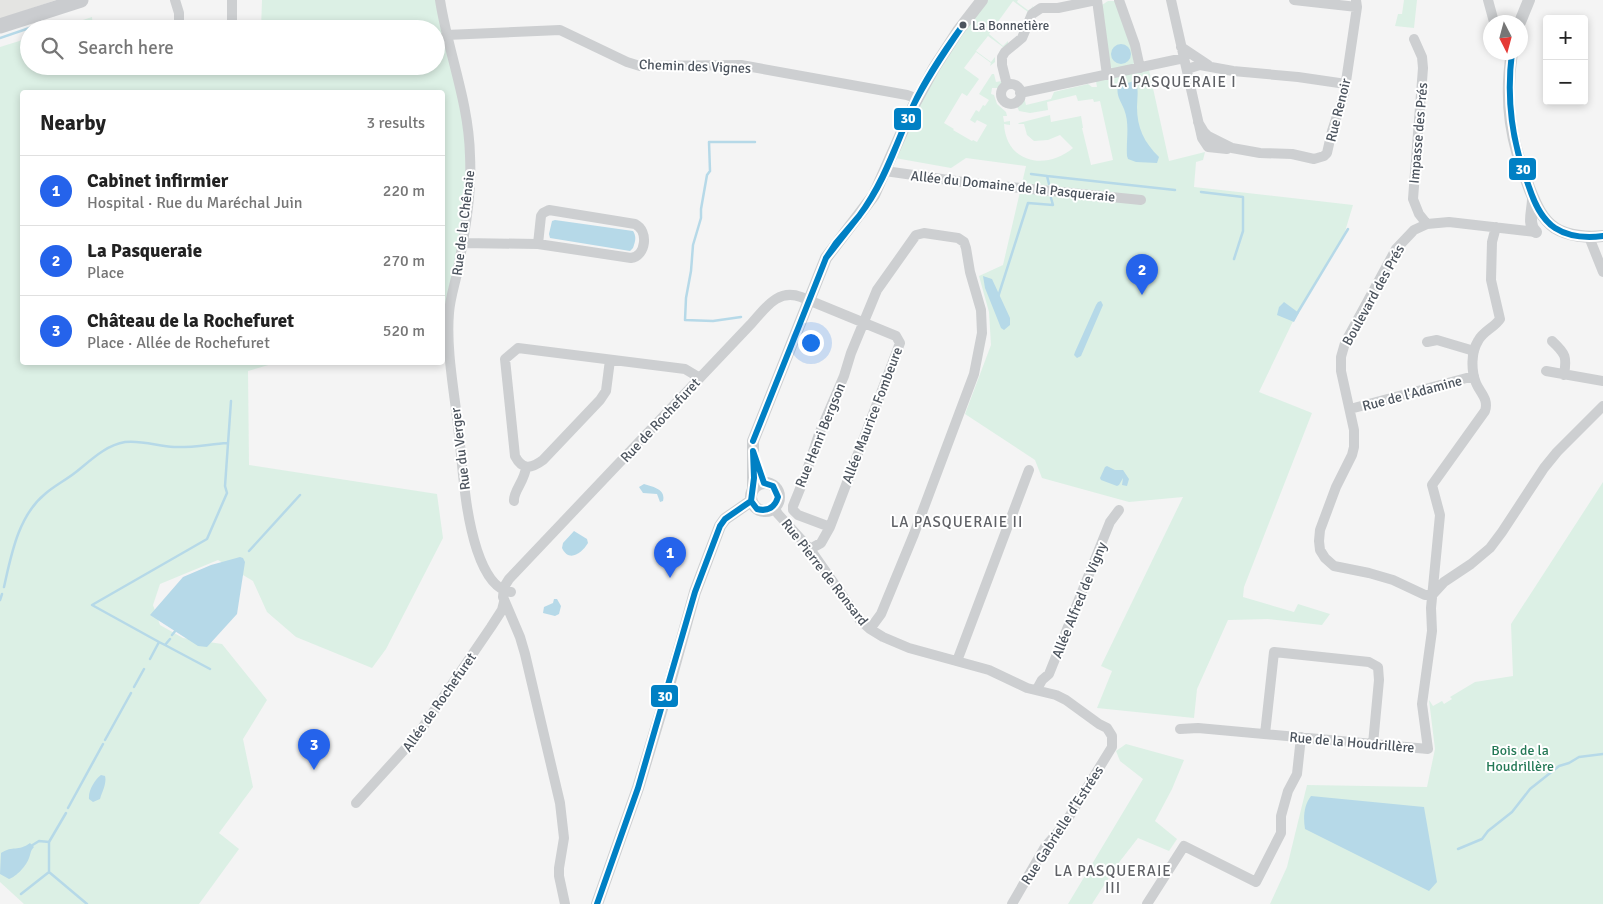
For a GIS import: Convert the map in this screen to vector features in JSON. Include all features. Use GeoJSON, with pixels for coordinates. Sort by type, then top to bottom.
{"type":"FeatureCollection","features":[{"type":"Feature","properties":{"kind":"main road"},"geometry":{"type":"LineString","coordinates":[[0,26],[81,0]]}},
{"type":"Feature","properties":{"kind":"street"},"geometry":{"type":"LineString","coordinates":[[175,0],[179,20]]}},
{"type":"Feature","properties":{"kind":"street"},"geometry":{"type":"LineString","coordinates":[[232,0],[232,20]]}},
{"type":"Feature","properties":{"kind":"street","name":"Rue de la Chênaie"},"geometry":{"type":"LineString","coordinates":[[440,0],[443,20]]}},
{"type":"Feature","properties":{"kind":"street"},"geometry":{"type":"LineString","coordinates":[[597,904],[638,788],[696,592],[720,526],[725,519],[756,491],[773,486],[777,492],[778,499],[774,507],[769,510],[760,510],[754,506],[756,491],[753,441],[826,258],[869,202],[918,99],[941,57],[982,0]]}},
{"type":"Feature","properties":{"kind":"street"},"geometry":{"type":"LineString","coordinates":[[1007,85],[1002,57],[1005,52],[1022,38],[1032,14],[1041,8],[1058,8],[1097,0],[1107,75]]}},
{"type":"Feature","properties":{"kind":"street"},"geometry":{"type":"LineString","coordinates":[[1119,0],[1135,45],[1140,68]]}},
{"type":"Feature","properties":{"kind":"street"},"geometry":{"type":"LineString","coordinates":[[1171,0],[1187,69],[1200,65],[1211,66],[1227,70],[1346,84]]}},
{"type":"Feature","properties":{"kind":"street"},"geometry":{"type":"LineString","coordinates":[[1294,0],[1357,4]]}},
{"type":"Feature","properties":{"kind":"street"},"geometry":{"type":"LineString","coordinates":[[1488,0],[1492,15]]}},
{"type":"Feature","properties":{"kind":"street"},"geometry":{"type":"LineString","coordinates":[[1523,15],[1529,0]]}},
{"type":"Feature","properties":{"kind":"street","name":"Rue Renoir"},"geometry":{"type":"LineString","coordinates":[[1187,69],[1202,138],[1211,144],[1260,153],[1292,154],[1314,159],[1324,156],[1328,153],[1346,84],[1357,4]]}},
{"type":"Feature","properties":{"kind":"street","name":"Rue de la Chênaie"},"geometry":{"type":"LineString","coordinates":[[445,29],[461,89],[470,154],[469,189],[462,244],[451,298]]}},
{"type":"Feature","properties":{"kind":"street","name":"Chemin des Vignes"},"geometry":{"type":"LineString","coordinates":[[446,35],[560,30],[627,62],[640,66],[741,66],[906,95],[918,99]]}},
{"type":"Feature","properties":{"kind":"street","name":"Impasse des Prés"},"geometry":{"type":"LineString","coordinates":[[1414,40],[1422,57],[1423,68],[1413,199],[1427,224]]}},
{"type":"Feature","properties":{"kind":"street"},"geometry":{"type":"LineString","coordinates":[[1182,47],[1211,66]]}},
{"type":"Feature","properties":{"kind":"street"},"geometry":{"type":"LineString","coordinates":[[1020,93],[1184,58]]}},
{"type":"Feature","properties":{"kind":"street"},"geometry":{"type":"LineString","coordinates":[[1511,60],[1508,93],[1511,128],[1520,162],[1544,219],[1555,228],[1567,234]]}},
{"type":"Feature","properties":{"kind":"street"},"geometry":{"type":"LineString","coordinates":[[1007,85],[1016,86],[1020,93],[1020,98],[1016,103],[1005,102],[1001,94],[1007,85]]}},
{"type":"Feature","properties":{"kind":"street","name":"Allée du Domaine de la Pasqueraie"},"geometry":{"type":"LineString","coordinates":[[885,171],[970,183],[1141,200]]}},
{"type":"Feature","properties":{"kind":"street"},"geometry":{"type":"LineString","coordinates":[[1533,196],[1533,227]]}},
{"type":"Feature","properties":{"kind":"street"},"geometry":{"type":"LineString","coordinates":[[462,244],[538,244],[632,258],[638,257],[641,252],[644,234],[642,229],[635,224],[549,210],[542,213],[541,216],[538,244]]}},
{"type":"Feature","properties":{"kind":"street"},"geometry":{"type":"LineString","coordinates":[[1533,227],[1536,217],[1544,219]]}},
{"type":"Feature","properties":{"kind":"street"},"geometry":{"type":"LineString","coordinates":[[1427,224],[1449,222],[1508,228],[1533,227],[1553,235],[1603,236]]}},
{"type":"Feature","properties":{"kind":"street","name":"Boulevard des Prés"},"geometry":{"type":"LineString","coordinates":[[1427,224],[1414,230],[1396,249],[1345,342],[1341,357],[1341,371],[1354,430],[1354,446],[1352,455],[1336,487],[1320,530],[1318,541],[1320,550],[1327,561],[1334,566],[1394,580],[1425,595],[1433,594]]}},
{"type":"Feature","properties":{"kind":"street"},"geometry":{"type":"LineString","coordinates":[[1433,594],[1440,515],[1432,485],[1485,411],[1487,405],[1476,384],[1472,368],[1476,344],[1483,333],[1500,319],[1491,280],[1492,242],[1496,227]]}},
{"type":"Feature","properties":{"kind":"street"},"geometry":{"type":"LineString","coordinates":[[864,322],[880,284],[916,235],[924,233],[960,239],[966,248],[970,272],[981,310],[983,321],[980,349],[962,405],[917,525],[881,614],[870,629]]}},
{"type":"Feature","properties":{"kind":"street"},"geometry":{"type":"LineString","coordinates":[[1589,237],[1603,272]]}},
{"type":"Feature","properties":{"kind":"street","name":"Rue de Rochefuret"},"geometry":{"type":"LineString","coordinates":[[507,591],[509,579],[777,297],[791,294],[808,301]]}},
{"type":"Feature","properties":{"kind":"street","name":"Rue du Verger"},"geometry":{"type":"LineString","coordinates":[[451,298],[448,330],[468,514],[475,544],[483,565],[494,582],[507,591]]}},
{"type":"Feature","properties":{"kind":"street","name":"Allée Maurice Fombeure"},"geometry":{"type":"LineString","coordinates":[[808,301],[864,322],[896,336],[900,341],[900,347],[830,527],[821,543],[810,549]]}},
{"type":"Feature","properties":{"kind":"street","name":"Rue Henri Bergson"},"geometry":{"type":"LineString","coordinates":[[830,527],[798,515],[792,506],[804,480],[819,434],[844,376],[864,322]]}},
{"type":"Feature","properties":{"kind":"street"},"geometry":{"type":"LineString","coordinates":[[1427,342],[1437,340],[1474,351]]}},
{"type":"Feature","properties":{"kind":"street"},"geometry":{"type":"LineString","coordinates":[[1552,341],[1562,350],[1567,360],[1564,375]]}},
{"type":"Feature","properties":{"kind":"street"},"geometry":{"type":"LineString","coordinates":[[610,360],[606,391],[600,400],[543,460],[535,466],[526,467],[519,464],[515,456],[505,359],[518,348],[685,368],[700,378]]}},
{"type":"Feature","properties":{"kind":"street"},"geometry":{"type":"LineString","coordinates":[[1546,371],[1603,380]]}},
{"type":"Feature","properties":{"kind":"street","name":"Rue de l'Adamine"},"geometry":{"type":"LineString","coordinates":[[1350,409],[1474,376]]}},
{"type":"Feature","properties":{"kind":"street"},"geometry":{"type":"LineString","coordinates":[[1433,594],[1444,582],[1472,564],[1500,537],[1544,468],[1557,452],[1603,406]]}},
{"type":"Feature","properties":{"kind":"street"},"geometry":{"type":"LineString","coordinates":[[514,501],[513,495],[525,476],[526,467]]}},
{"type":"Feature","properties":{"kind":"street"},"geometry":{"type":"LineString","coordinates":[[957,661],[1029,470]]}},
{"type":"Feature","properties":{"kind":"street","name":"Rue Pierre de Ronsard"},"geometry":{"type":"LineString","coordinates":[[774,507],[778,514],[810,549],[859,619],[870,629],[909,648],[990,670],[1028,688],[1050,693],[1066,700],[1084,715],[1107,728],[1112,736],[1112,747]]}},
{"type":"Feature","properties":{"kind":"street","name":"Allée Alfred de Vigny"},"geometry":{"type":"LineString","coordinates":[[1037,689],[1042,680],[1050,674],[1110,522],[1119,510]]}},
{"type":"Feature","properties":{"kind":"street"},"geometry":{"type":"LineString","coordinates":[[507,591],[504,602],[525,654],[560,803],[564,838],[559,876],[565,904]]}},
{"type":"Feature","properties":{"kind":"street"},"geometry":{"type":"LineString","coordinates":[[507,591],[510,613]]}},
{"type":"Feature","properties":{"kind":"street","name":"Rue de la Houdrillère"},"geometry":{"type":"LineString","coordinates":[[1180,728],[1198,728],[1428,749],[1422,704],[1432,631],[1431,608],[1433,594]]}},
{"type":"Feature","properties":{"kind":"street","name":"Allée de Rochefuret"},"geometry":{"type":"LineString","coordinates":[[356,803],[416,737],[496,619],[504,602]]}},
{"type":"Feature","properties":{"kind":"street"},"geometry":{"type":"LineString","coordinates":[[496,619],[501,614],[510,613]]}},
{"type":"Feature","properties":{"kind":"street"},"geometry":{"type":"LineString","coordinates":[[1265,734],[1274,652],[1369,662],[1378,667],[1379,680],[1373,744]]}},
{"type":"Feature","properties":{"kind":"street"},"geometry":{"type":"LineString","coordinates":[[1050,674],[1052,684],[1050,693]]}},
{"type":"Feature","properties":{"kind":"street"},"geometry":{"type":"LineString","coordinates":[[1147,904],[1184,846],[1256,882],[1281,833],[1281,816],[1288,791],[1297,774],[1301,737]]}},
{"type":"Feature","properties":{"kind":"street","name":"Rue Gabrielle d’Estrées"},"geometry":{"type":"LineString","coordinates":[[1012,904],[1045,847],[1064,825],[1112,747]]}},
{"type":"Feature","properties":{"kind":"shaded area"},"geometry":{"type":"Polygon","coordinates":[[[0,0],[56,0],[0,19],[0,0]]]}},
{"type":"Feature","properties":{"kind":"green space"},"geometry":{"type":"Polygon","coordinates":[[[262,0],[440,0],[444,20],[261,20],[262,0]]]}},
{"type":"Feature","properties":{"kind":"green space"},"geometry":{"type":"Polygon","coordinates":[[[987,0],[1018,0],[1017,2],[1029,11],[1033,7],[1024,17],[1028,12],[1013,1],[989,34],[1003,46],[1008,41],[1008,44],[999,52],[1003,47],[988,36],[976,51],[991,62],[995,57],[995,62],[990,66],[991,63],[976,52],[964,68],[979,79],[967,96],[962,93],[944,123],[972,141],[977,142],[987,125],[977,120],[975,123],[970,120],[976,110],[979,112],[989,100],[979,94],[992,74],[994,74],[996,82],[1002,81],[1002,84],[999,88],[992,88],[991,94],[994,95],[997,104],[1006,112],[1007,116],[1003,116],[1004,122],[1010,121],[1010,125],[1004,124],[1006,137],[1020,155],[1040,161],[1062,155],[1073,148],[1060,135],[1048,140],[1034,141],[1027,135],[1024,124],[1019,123],[1050,115],[1051,122],[1081,116],[1091,165],[1113,160],[1100,101],[1094,102],[1093,99],[1078,101],[1076,95],[1047,102],[1048,110],[1030,113],[1019,111],[1017,106],[1024,97],[1026,105],[1051,99],[1054,92],[1088,84],[1092,87],[1097,87],[1096,81],[1149,70],[1169,161],[1205,152],[1203,160],[1196,162],[1194,187],[1353,205],[1343,238],[1296,315],[1259,392],[1312,413],[1244,587],[1243,597],[1294,612],[1298,604],[1330,614],[1322,625],[1268,619],[1228,620],[1197,689],[1194,718],[1097,708],[1112,671],[1101,666],[1183,497],[1129,502],[1042,478],[1035,460],[965,414],[991,345],[989,312],[979,276],[1003,265],[1026,166],[966,158],[951,168],[895,158],[917,109],[955,43],[987,0]]]}},
{"type":"Feature","properties":{"kind":"green space"},"geometry":{"type":"Polygon","coordinates":[[[1404,0],[1417,0],[1414,28],[1395,26],[1398,14],[1402,14],[1404,0]]]}},
{"type":"Feature","properties":{"kind":"green space"},"geometry":{"type":"Polygon","coordinates":[[[1108,1],[1115,1],[1128,30],[1134,63],[1132,66],[1113,69],[1110,66],[1102,5],[1108,1]]]}},
{"type":"Feature","properties":{"kind":"green space"},"geometry":{"type":"Polygon","coordinates":[[[445,26],[470,154],[449,312],[445,313],[445,90],[20,90],[20,365],[268,365],[248,371],[249,465],[437,494],[443,538],[386,649],[372,668],[296,637],[267,612],[253,581],[218,560],[160,584],[153,605],[160,625],[183,638],[222,644],[267,700],[243,739],[253,787],[219,833],[239,849],[199,904],[24,904],[0,882],[0,47],[20,41],[20,75],[445,75],[445,26]]]}},
{"type":"Feature","properties":{"kind":"green space","name":"Bois de la Houdrillère"},"geometry":{"type":"Polygon","coordinates":[[[1603,482],[1603,904],[1270,904],[1287,867],[1307,785],[1427,787],[1435,749],[1429,700],[1433,706],[1442,701],[1444,704],[1452,699],[1450,697],[1475,682],[1513,676],[1511,624],[1603,482]]]}},
{"type":"Feature","properties":{"kind":"green space"},"geometry":{"type":"Polygon","coordinates":[[[1126,744],[1184,760],[1172,789],[1155,821],[1177,839],[1169,851],[1138,838],[1117,865],[1092,904],[1068,904],[1143,779],[1120,761],[1116,751],[1126,744]]]}},
{"type":"Feature","properties":{"kind":"water"},"geometry":{"type":"Polygon","coordinates":[[[1121,44],[1128,47],[1131,54],[1128,61],[1121,64],[1114,61],[1111,54],[1114,47],[1121,44]]]}},
{"type":"Feature","properties":{"kind":"water"},"geometry":{"type":"Polygon","coordinates":[[[1134,81],[1137,89],[1138,122],[1145,140],[1159,157],[1157,163],[1136,162],[1128,159],[1127,156],[1127,120],[1119,98],[1118,86],[1134,81]]]}},
{"type":"Feature","properties":{"kind":"water"},"geometry":{"type":"Polygon","coordinates":[[[552,221],[633,231],[635,242],[630,251],[550,238],[552,221]]]}},
{"type":"Feature","properties":{"kind":"water"},"geometry":{"type":"Polygon","coordinates":[[[983,276],[992,279],[1010,318],[1010,325],[1004,330],[1001,328],[985,288],[983,276]]]}},
{"type":"Feature","properties":{"kind":"water"},"geometry":{"type":"Polygon","coordinates":[[[1101,301],[1103,305],[1081,356],[1077,358],[1074,355],[1075,352],[1096,305],[1101,301]]]}},
{"type":"Feature","properties":{"kind":"water"},"geometry":{"type":"Polygon","coordinates":[[[1284,302],[1299,313],[1294,322],[1277,315],[1279,307],[1284,302]]]}},
{"type":"Feature","properties":{"kind":"water"},"geometry":{"type":"Polygon","coordinates":[[[1107,466],[1115,470],[1123,470],[1129,479],[1127,486],[1122,485],[1123,478],[1117,486],[1101,480],[1100,478],[1107,466]]]}},
{"type":"Feature","properties":{"kind":"water"},"geometry":{"type":"Polygon","coordinates":[[[644,484],[661,491],[663,501],[660,502],[657,494],[643,493],[639,487],[644,484]]]}},
{"type":"Feature","properties":{"kind":"water"},"geometry":{"type":"Polygon","coordinates":[[[574,531],[587,539],[588,543],[579,553],[572,556],[565,553],[562,548],[563,543],[574,531]]]}},
{"type":"Feature","properties":{"kind":"water"},"geometry":{"type":"Polygon","coordinates":[[[240,557],[245,562],[237,614],[207,647],[198,646],[150,615],[183,577],[211,565],[240,557]]]}},
{"type":"Feature","properties":{"kind":"water"},"geometry":{"type":"Polygon","coordinates":[[[554,599],[557,599],[561,606],[559,614],[555,616],[543,613],[544,607],[553,603],[554,599]]]}},
{"type":"Feature","properties":{"kind":"water"},"geometry":{"type":"Polygon","coordinates":[[[101,775],[105,776],[104,788],[100,799],[93,802],[89,799],[90,792],[94,782],[101,775]]]}},
{"type":"Feature","properties":{"kind":"water"},"geometry":{"type":"Polygon","coordinates":[[[1311,796],[1424,807],[1437,882],[1429,891],[1305,829],[1305,811],[1311,796]]]}},
{"type":"Feature","properties":{"kind":"water"},"geometry":{"type":"Polygon","coordinates":[[[30,843],[34,847],[28,861],[21,870],[9,879],[0,874],[1,853],[9,849],[26,846],[30,843]]]}},
{"type":"Feature","properties":{"kind":"waterway"},"geometry":{"type":"LineString","coordinates":[[0,38],[20,31]]}},
{"type":"Feature","properties":{"kind":"waterway"},"geometry":{"type":"LineString","coordinates":[[741,317],[713,321],[685,320],[686,298],[693,245],[701,218],[707,175],[710,171],[709,142],[755,142]]}},
{"type":"Feature","properties":{"kind":"waterway"},"geometry":{"type":"LineString","coordinates":[[1031,174],[1047,176]]}},
{"type":"Feature","properties":{"kind":"waterway"},"geometry":{"type":"LineString","coordinates":[[1049,184],[1047,176],[1175,190]]}},
{"type":"Feature","properties":{"kind":"waterway"},"geometry":{"type":"LineString","coordinates":[[1201,192],[1243,197],[1243,231],[1234,259]]}},
{"type":"Feature","properties":{"kind":"waterway"},"geometry":{"type":"LineString","coordinates":[[998,297],[1028,203],[1053,205],[1051,198]]}},
{"type":"Feature","properties":{"kind":"waterway"},"geometry":{"type":"LineString","coordinates":[[1298,312],[1348,229]]}},
{"type":"Feature","properties":{"kind":"waterway"},"geometry":{"type":"LineString","coordinates":[[159,642],[92,605],[207,539],[227,493],[225,486],[231,401]]}},
{"type":"Feature","properties":{"kind":"waterway"},"geometry":{"type":"LineString","coordinates":[[4,587],[17,537],[28,513],[49,491],[111,446],[125,442],[143,442],[181,447],[227,443]]}},
{"type":"Feature","properties":{"kind":"waterway"},"geometry":{"type":"LineString","coordinates":[[249,551],[300,495]]}},
{"type":"Feature","properties":{"kind":"waterway"},"geometry":{"type":"LineString","coordinates":[[0,600],[2,594]]}},
{"type":"Feature","properties":{"kind":"waterway"},"geometry":{"type":"LineString","coordinates":[[172,635],[176,630]]}},
{"type":"Feature","properties":{"kind":"waterway"},"geometry":{"type":"LineString","coordinates":[[150,659],[159,642],[165,645],[170,639]]}},
{"type":"Feature","properties":{"kind":"waterway"},"geometry":{"type":"LineString","coordinates":[[165,645],[210,669]]}},
{"type":"Feature","properties":{"kind":"waterway"},"geometry":{"type":"LineString","coordinates":[[134,687],[144,669]]}},
{"type":"Feature","properties":{"kind":"waterway"},"geometry":{"type":"LineString","coordinates":[[105,740],[131,693]]}},
{"type":"Feature","properties":{"kind":"waterway"},"geometry":{"type":"LineString","coordinates":[[68,808],[103,744]]}},
{"type":"Feature","properties":{"kind":"waterway"},"geometry":{"type":"LineString","coordinates":[[1458,849],[1482,839],[1488,831],[1512,812],[1530,789],[1559,766],[1579,757],[1603,754]]}},
{"type":"Feature","properties":{"kind":"waterway"},"geometry":{"type":"LineString","coordinates":[[31,846],[39,841],[49,842],[66,813]]}},
{"type":"Feature","properties":{"kind":"waterway"},"geometry":{"type":"LineString","coordinates":[[49,842],[49,872],[87,904]]}},
{"type":"Feature","properties":{"kind":"waterway"},"geometry":{"type":"LineString","coordinates":[[21,894],[49,872]]}},
{"type":"Feature","properties":{"kind":"transit line","name":"30"},"geometry":{"type":"LineString","coordinates":[[859,216],[883,176],[924,85],[942,54],[963,25]]}},
{"type":"Feature","properties":{"kind":"transit line","name":"30"},"geometry":{"type":"LineString","coordinates":[[859,216],[883,177],[918,96],[963,25]]}},
{"type":"Feature","properties":{"kind":"transit line","name":"30"},"geometry":{"type":"LineString","coordinates":[[1511,60],[1510,104],[1512,121],[1518,154],[1536,204],[1546,220],[1560,231],[1578,236],[1603,236]]}},
{"type":"Feature","properties":{"kind":"transit line","name":"30"},"geometry":{"type":"LineString","coordinates":[[826,258],[859,216]]}},
{"type":"Feature","properties":{"kind":"transit line","name":"30"},"geometry":{"type":"LineString","coordinates":[[826,258],[859,216]]}},
{"type":"Feature","properties":{"kind":"transit line","name":"30"},"geometry":{"type":"LineString","coordinates":[[799,326],[826,258]]}},
{"type":"Feature","properties":{"kind":"transit line","name":"30"},"geometry":{"type":"LineString","coordinates":[[799,326],[826,258]]}},
{"type":"Feature","properties":{"kind":"transit line","name":"30"},"geometry":{"type":"LineString","coordinates":[[753,441],[799,326]]}},
{"type":"Feature","properties":{"kind":"transit line","name":"30"},"geometry":{"type":"LineString","coordinates":[[753,441],[799,326]]}},
{"type":"Feature","properties":{"kind":"transit line","name":"30"},"geometry":{"type":"LineString","coordinates":[[753,451],[764,483],[773,486],[778,497],[775,504],[768,509],[757,509],[751,501],[754,478],[753,451]]}},
{"type":"Feature","properties":{"kind":"transit line","name":"30"},"geometry":{"type":"LineString","coordinates":[[597,904],[638,788],[695,592],[720,526],[725,519],[751,501]]}},
{"type":"Feature","properties":{"kind":"place","name":"La Bonnetière"},"geometry":{"type":"Point","coordinates":[963,25]}},
{"type":"Feature","properties":{"kind":"place","name":"La Pasqueraie"},"geometry":{"type":"Point","coordinates":[1142,295]}},
{"type":"Feature","properties":{"kind":"place","name":"Cabinet infirmier"},"geometry":{"type":"Point","coordinates":[670,578]}},
{"type":"Feature","properties":{"kind":"place","name":"Château de la Rochefuret"},"geometry":{"type":"Point","coordinates":[314,770]}},
{"type":"Feature","properties":{"kind":"district","name":"LA PASQUERAIE I"},"geometry":{"type":"Point","coordinates":[1173,82]}},
{"type":"Feature","properties":{"kind":"district","name":"LA PASQUERAIE II"},"geometry":{"type":"Point","coordinates":[957,522]}},
{"type":"Feature","properties":{"kind":"district","name":"LA PASQUERAIE III"},"geometry":{"type":"Point","coordinates":[1113,880]}}]}
